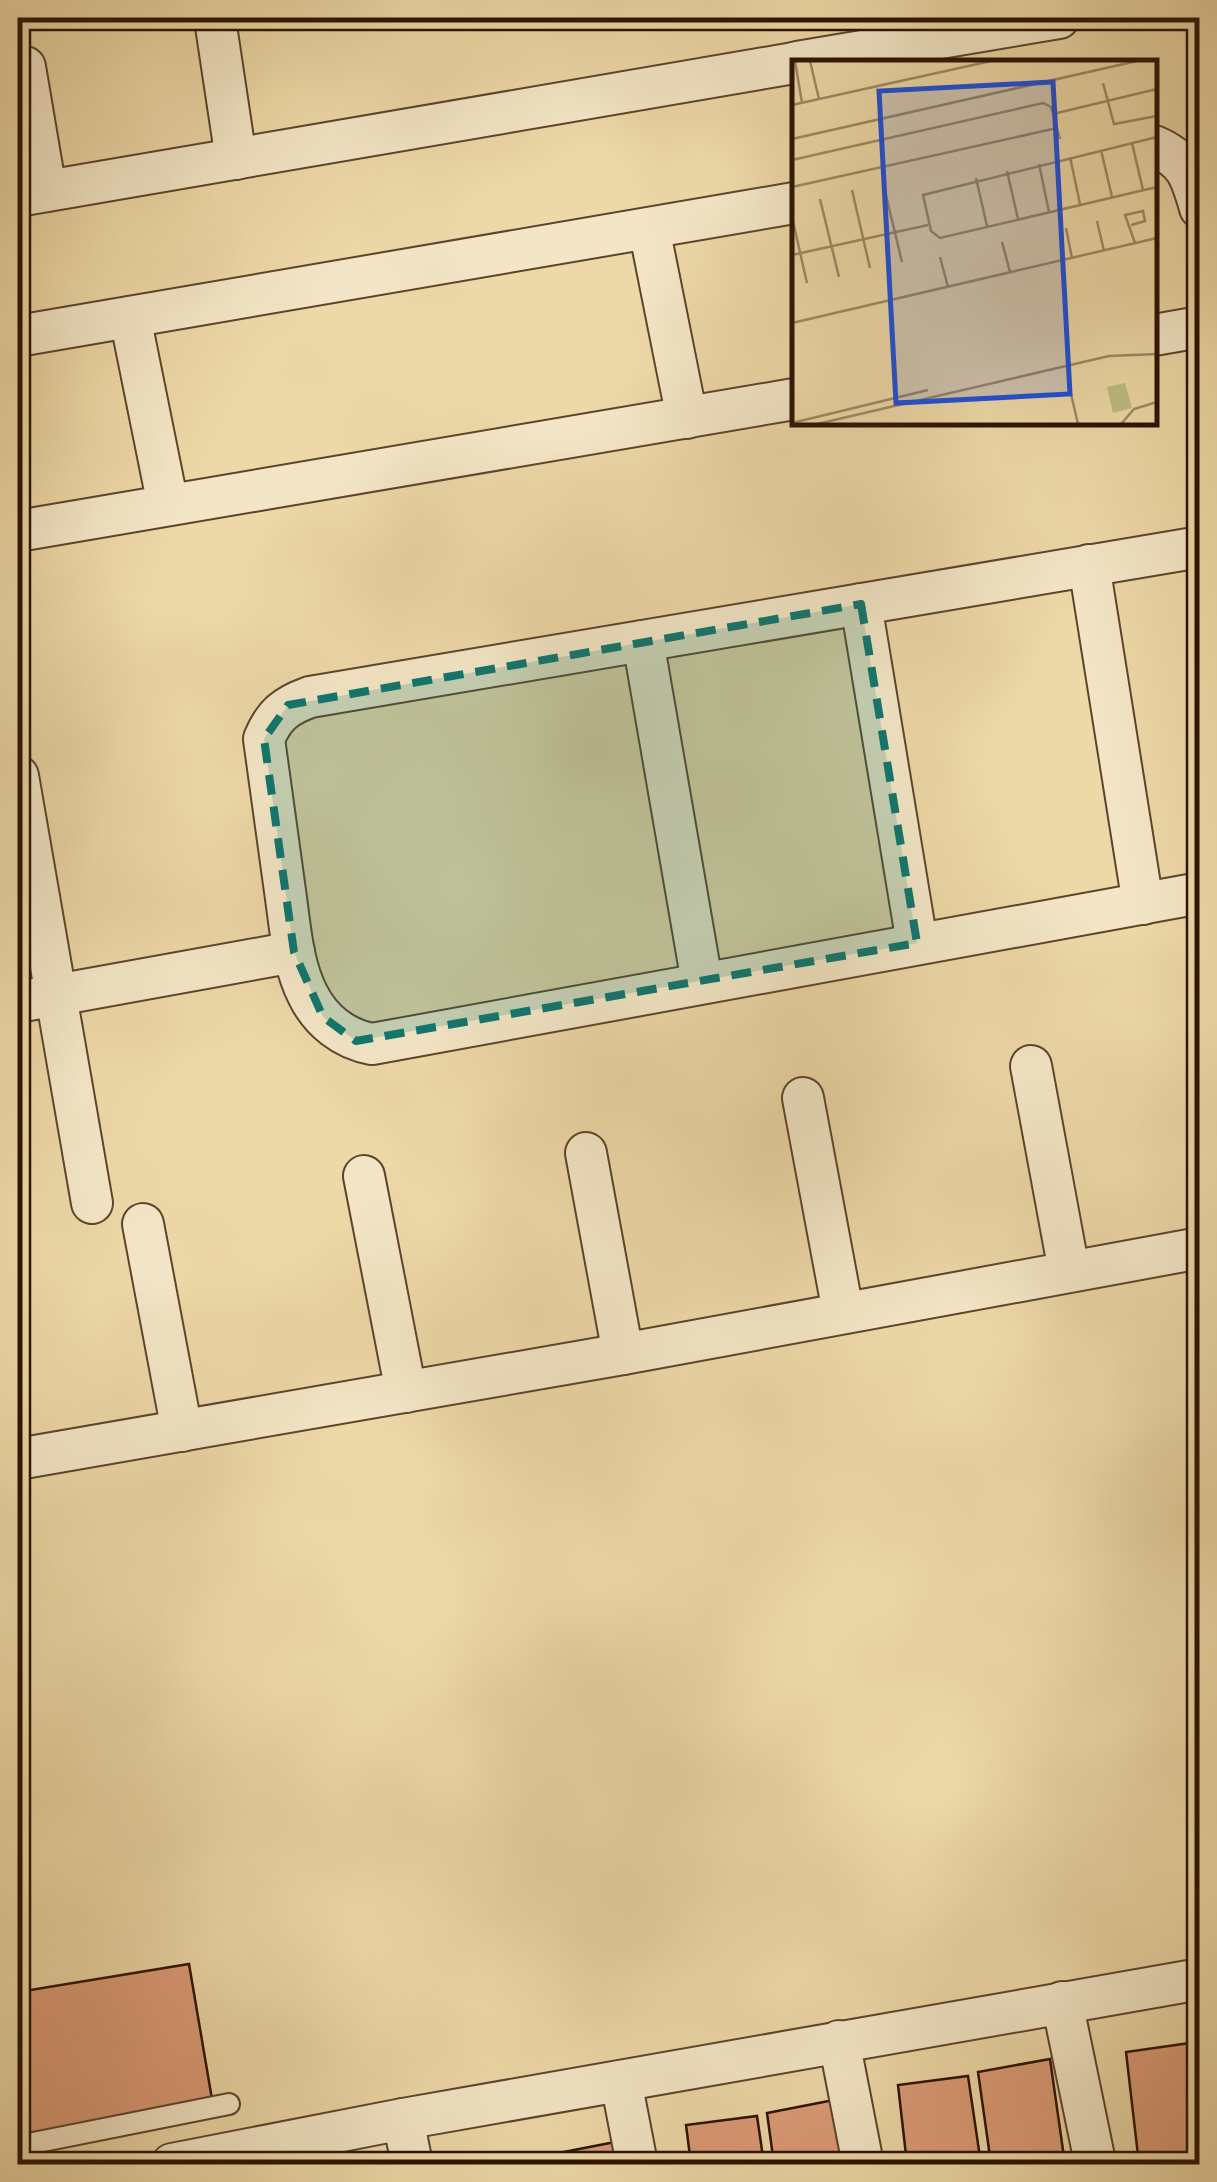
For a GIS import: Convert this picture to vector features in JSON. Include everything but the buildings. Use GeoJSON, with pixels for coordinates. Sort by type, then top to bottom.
{"type":"FeatureCollection","features":[{"type":"Feature","properties":{"kind":"street"},"geometry":{"type":"LineString","coordinates":[[813,60],[1058,18]]}},
{"type":"Feature","properties":{"kind":"street"},"geometry":{"type":"LineString","coordinates":[[216,26],[236,158]]}},
{"type":"Feature","properties":{"kind":"street"},"geometry":{"type":"LineString","coordinates":[[25,67],[32,194],[792,64]]}},
{"type":"Feature","properties":{"kind":"street"},"geometry":{"type":"LineString","coordinates":[[1157,147],[1172,154],[1190,172],[1200,208]]}},
{"type":"Feature","properties":{"kind":"street"},"geometry":{"type":"LineString","coordinates":[[18,336],[792,203]]}},
{"type":"Feature","properties":{"kind":"street"},"geometry":{"type":"LineString","coordinates":[[648,228],[686,418]]}},
{"type":"Feature","properties":{"kind":"street"},"geometry":{"type":"LineString","coordinates":[[130,318],[168,505]]}},
{"type":"Feature","properties":{"kind":"street"},"geometry":{"type":"LineString","coordinates":[[1157,334],[1200,327]]}},
{"type":"Feature","properties":{"kind":"street"},"geometry":{"type":"LineString","coordinates":[[18,531],[792,399]]}},
{"type":"Feature","properties":{"kind":"street"},"geometry":{"type":"LineString","coordinates":[[1200,546],[310,698],[288,705],[272,720],[264,738],[294,952],[307,994],[322,1017],[356,1041],[372,1044],[1200,894]]}},
{"type":"Feature","properties":{"kind":"street"},"geometry":{"type":"LineString","coordinates":[[1089,566],[1143,904]]}},
{"type":"Feature","properties":{"kind":"street"},"geometry":{"type":"LineString","coordinates":[[860,604],[917,943]]}},
{"type":"Feature","properties":{"kind":"street"},"geometry":{"type":"LineString","coordinates":[[643,642],[702,982]]}},
{"type":"Feature","properties":{"kind":"street"},"geometry":{"type":"LineString","coordinates":[[18,776],[36,998],[92,1203]]}},
{"type":"Feature","properties":{"kind":"street"},"geometry":{"type":"LineString","coordinates":[[36,998],[294,952]]}},
{"type":"Feature","properties":{"kind":"street"},"geometry":{"type":"LineString","coordinates":[[1030,1066],[1070,1271]]}},
{"type":"Feature","properties":{"kind":"street"},"geometry":{"type":"LineString","coordinates":[[803,1098],[843,1312]]}},
{"type":"Feature","properties":{"kind":"street"},"geometry":{"type":"LineString","coordinates":[[586,1152],[623,1354]]}},
{"type":"Feature","properties":{"kind":"street"},"geometry":{"type":"LineString","coordinates":[[364,1176],[406,1392]]}},
{"type":"Feature","properties":{"kind":"street"},"geometry":{"type":"LineString","coordinates":[[143,1224],[182,1431]]}},
{"type":"Feature","properties":{"kind":"street"},"geometry":{"type":"LineString","coordinates":[[18,1459],[1200,1248]]}},
{"type":"Feature","properties":{"kind":"street"},"geometry":{"type":"LineString","coordinates":[[178,2164],[403,2118],[1200,1979]]}},
{"type":"Feature","properties":{"kind":"street"},"geometry":{"type":"LineString","coordinates":[[1062,2002],[1094,2162]]}},
{"type":"Feature","properties":{"kind":"street"},"geometry":{"type":"LineString","coordinates":[[839,2041],[863,2164]]}},
{"type":"Feature","properties":{"kind":"street"},"geometry":{"type":"LineString","coordinates":[[621,2081],[637,2164]]}},
{"type":"Feature","properties":{"kind":"street"},"geometry":{"type":"LineString","coordinates":[[403,2118],[412,2164]]}},
{"type":"Feature","properties":{"kind":"lane"},"geometry":{"type":"LineString","coordinates":[[18,2146],[229,2104]]}},
{"type":"Feature","properties":{"kind":"highlighted area"},"geometry":{"type":"Polygon","coordinates":[[[861,604],[917,943],[356,1041],[323,1017],[294,952],[264,739],[288,705],[861,604]]]}}]}
